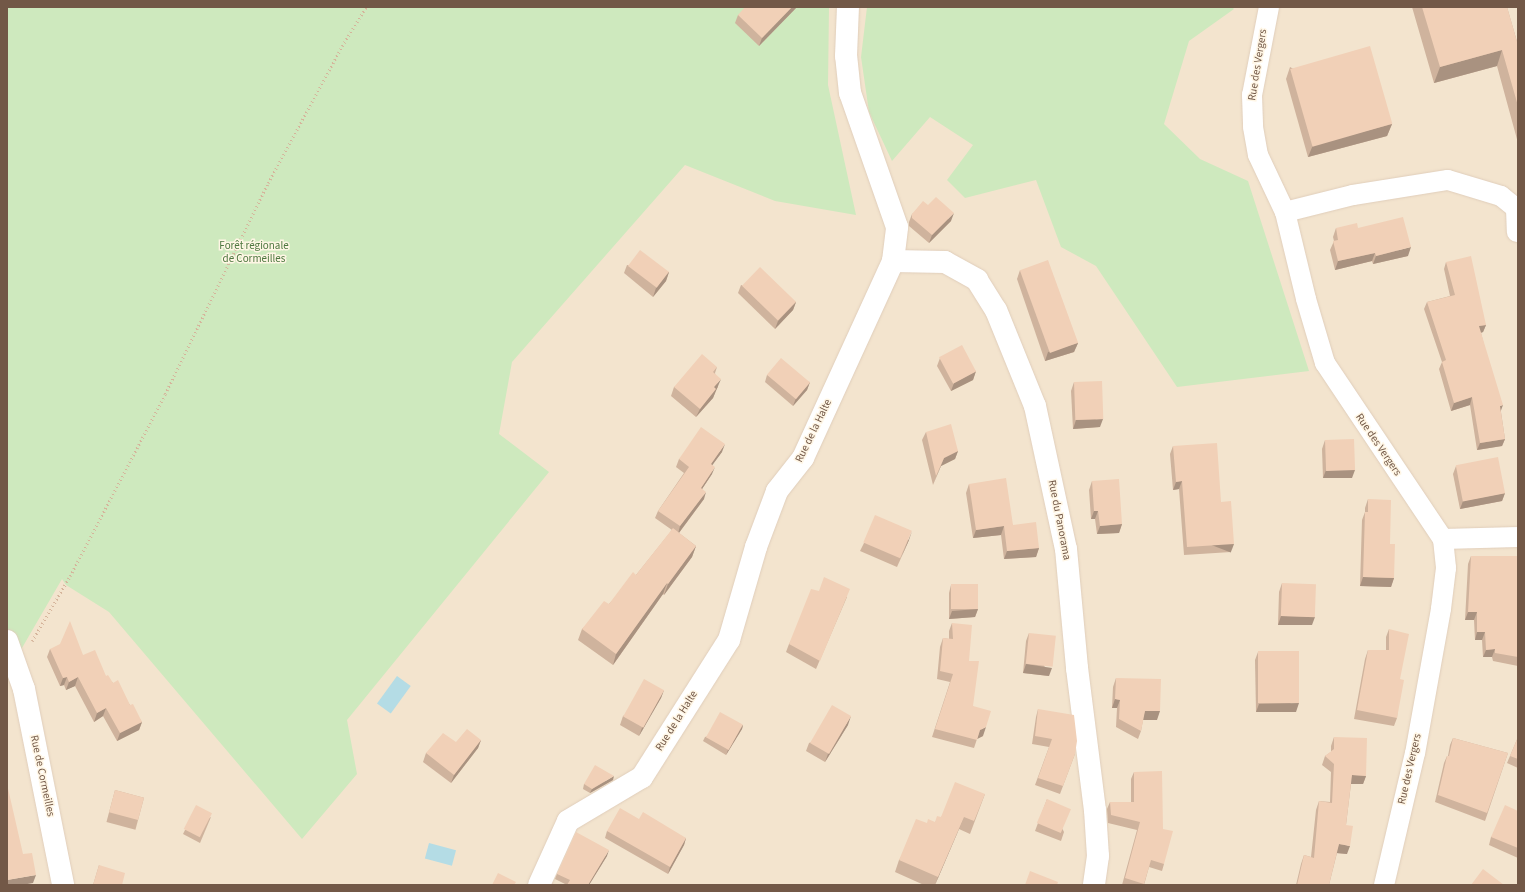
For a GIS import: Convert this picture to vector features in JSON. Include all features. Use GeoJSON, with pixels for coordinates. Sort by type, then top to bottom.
{"type":"FeatureCollection","features":[{"type":"Feature","properties":{"kind":"street","name":"Rue de la Halte"},"geometry":{"type":"LineString","coordinates":[[539,885],[568,820],[642,777],[728,640],[756,547],[777,491],[803,458],[893,261],[897,227],[850,93],[846,56],[848,7]]}},
{"type":"Feature","properties":{"kind":"street","name":"Rue des Vergers"},"geometry":{"type":"LineString","coordinates":[[1269,7],[1253,88],[1251,110],[1258,154],[1285,212],[1306,299],[1325,363],[1443,539],[1446,568],[1441,609],[1415,753],[1384,885]]}},
{"type":"Feature","properties":{"kind":"street"},"geometry":{"type":"LineString","coordinates":[[1285,212],[1353,195],[1448,180],[1501,196],[1516,208],[1517,232]]}},
{"type":"Feature","properties":{"kind":"street","name":"Rue du Panorama"},"geometry":{"type":"LineString","coordinates":[[893,261],[945,262],[977,280],[996,310],[1035,406],[1066,550],[1077,668],[1095,810],[1098,856],[1094,885]]}},
{"type":"Feature","properties":{"kind":"street"},"geometry":{"type":"LineString","coordinates":[[1443,539],[1518,537]]}},
{"type":"Feature","properties":{"kind":"street","name":"Rue de Cormeilles"},"geometry":{"type":"LineString","coordinates":[[7,641],[17,668],[63,885]]}},
{"type":"Feature","properties":{"kind":"path"},"geometry":{"type":"LineString","coordinates":[[17,668],[70,576],[165,394],[268,183],[342,46],[366,7]]}},
{"type":"Feature","properties":{"kind":"shaded area"},"geometry":{"type":"Polygon","coordinates":[[[7,7],[1518,7],[1518,885],[7,885],[7,7]]]}},
{"type":"Feature","properties":{"kind":"green space","name":"Forêt régionale de Cormeilles"},"geometry":{"type":"Polygon","coordinates":[[[7,7],[829,7],[828,85],[856,215],[775,201],[685,165],[512,362],[499,434],[549,472],[347,720],[357,774],[302,839],[109,612],[66,585],[62,579],[15,660],[7,641],[7,7]]]}},
{"type":"Feature","properties":{"kind":"green space"},"geometry":{"type":"Polygon","coordinates":[[[867,7],[1232,7],[1234,9],[1189,41],[1164,124],[1200,159],[1248,181],[1309,371],[1177,387],[1096,266],[1061,247],[1036,180],[965,198],[947,180],[973,145],[930,117],[892,161],[869,112],[861,57],[867,7]]]}},
{"type":"Feature","properties":{"kind":"water"},"geometry":{"type":"Polygon","coordinates":[[[397,676],[411,686],[391,713],[377,704],[397,676]]]}},
{"type":"Feature","properties":{"kind":"water"},"geometry":{"type":"Polygon","coordinates":[[[429,843],[456,850],[452,866],[425,858],[429,843]]]}},
{"type":"Feature","properties":{"kind":"building"},"geometry":{"type":"Polygon","coordinates":[[[745,7],[792,7],[762,38],[738,15],[745,7]]]}},
{"type":"Feature","properties":{"kind":"building"},"geometry":{"type":"Polygon","coordinates":[[[1422,7],[1507,7],[1518,45],[1518,106],[1502,50],[1440,67],[1422,7]]]}},
{"type":"Feature","properties":{"kind":"building"},"geometry":{"type":"Polygon","coordinates":[[[1370,46],[1392,124],[1313,147],[1290,69],[1370,46]]]}},
{"type":"Feature","properties":{"kind":"building"},"geometry":{"type":"Polygon","coordinates":[[[936,197],[954,213],[932,235],[912,218],[912,214],[923,201],[928,205],[936,197]]]}},
{"type":"Feature","properties":{"kind":"building"},"geometry":{"type":"Polygon","coordinates":[[[1403,217],[1411,247],[1376,256],[1375,253],[1338,261],[1333,241],[1338,240],[1336,228],[1357,223],[1358,228],[1403,217]]]}},
{"type":"Feature","properties":{"kind":"building"},"geometry":{"type":"Polygon","coordinates":[[[640,250],[669,272],[657,288],[628,266],[640,250]]]}},
{"type":"Feature","properties":{"kind":"building"},"geometry":{"type":"Polygon","coordinates":[[[1471,256],[1486,325],[1479,326],[1503,405],[1500,406],[1505,439],[1480,443],[1472,397],[1454,403],[1442,362],[1446,360],[1427,302],[1455,295],[1446,262],[1471,256]]]}},
{"type":"Feature","properties":{"kind":"building"},"geometry":{"type":"Polygon","coordinates":[[[1048,260],[1078,343],[1050,353],[1020,270],[1048,260]]]}},
{"type":"Feature","properties":{"kind":"building"},"geometry":{"type":"Polygon","coordinates":[[[760,267],[796,302],[778,320],[742,286],[760,267]]]}},
{"type":"Feature","properties":{"kind":"building"},"geometry":{"type":"Polygon","coordinates":[[[962,345],[976,371],[953,384],[939,357],[962,345]]]}},
{"type":"Feature","properties":{"kind":"building"},"geometry":{"type":"Polygon","coordinates":[[[702,354],[717,367],[713,372],[721,379],[714,387],[716,389],[700,409],[674,387],[702,354]]]}},
{"type":"Feature","properties":{"kind":"building"},"geometry":{"type":"Polygon","coordinates":[[[781,358],[810,382],[796,399],[767,375],[781,358]]]}},
{"type":"Feature","properties":{"kind":"building"},"geometry":{"type":"Polygon","coordinates":[[[1102,381],[1103,419],[1075,420],[1074,382],[1102,381]]]}},
{"type":"Feature","properties":{"kind":"building"},"geometry":{"type":"Polygon","coordinates":[[[951,424],[958,451],[944,458],[936,476],[926,432],[951,424]]]}},
{"type":"Feature","properties":{"kind":"building"},"geometry":{"type":"Polygon","coordinates":[[[701,427],[725,444],[711,464],[715,467],[701,488],[706,492],[680,526],[658,511],[689,467],[679,459],[701,427]]]}},
{"type":"Feature","properties":{"kind":"building"},"geometry":{"type":"Polygon","coordinates":[[[1354,439],[1355,470],[1326,471],[1325,440],[1354,439]]]}},
{"type":"Feature","properties":{"kind":"building"},"geometry":{"type":"Polygon","coordinates":[[[1217,443],[1221,502],[1231,501],[1234,544],[1187,547],[1182,481],[1176,482],[1173,446],[1217,443]]]}},
{"type":"Feature","properties":{"kind":"building"},"geometry":{"type":"Polygon","coordinates":[[[1498,457],[1505,493],[1463,502],[1456,465],[1498,457]]]}},
{"type":"Feature","properties":{"kind":"building"},"geometry":{"type":"Polygon","coordinates":[[[1006,478],[1013,525],[1036,522],[1039,548],[1007,551],[1004,526],[976,530],[969,484],[1006,478]]]}},
{"type":"Feature","properties":{"kind":"building"},"geometry":{"type":"Polygon","coordinates":[[[1119,479],[1122,524],[1100,526],[1098,511],[1094,511],[1092,481],[1119,479]]]}},
{"type":"Feature","properties":{"kind":"building"},"geometry":{"type":"Polygon","coordinates":[[[1368,499],[1391,500],[1390,544],[1395,544],[1394,578],[1363,577],[1365,512],[1368,512],[1368,499]]]}},
{"type":"Feature","properties":{"kind":"building"},"geometry":{"type":"Polygon","coordinates":[[[875,515],[912,531],[900,558],[863,543],[875,515]]]}},
{"type":"Feature","properties":{"kind":"building"},"geometry":{"type":"Polygon","coordinates":[[[673,528],[696,546],[668,584],[667,583],[616,654],[582,629],[604,601],[609,604],[633,572],[636,575],[673,528]]]}},
{"type":"Feature","properties":{"kind":"building"},"geometry":{"type":"Polygon","coordinates":[[[1471,556],[1518,556],[1518,657],[1495,653],[1495,649],[1486,650],[1485,632],[1477,632],[1477,612],[1468,612],[1471,556]]]}},
{"type":"Feature","properties":{"kind":"building"},"geometry":{"type":"Polygon","coordinates":[[[824,577],[850,589],[820,661],[789,644],[811,589],[819,591],[824,577]]]}},
{"type":"Feature","properties":{"kind":"building"},"geometry":{"type":"Polygon","coordinates":[[[1282,583],[1316,584],[1315,617],[1281,616],[1282,583]]]}},
{"type":"Feature","properties":{"kind":"building"},"geometry":{"type":"Polygon","coordinates":[[[951,584],[978,584],[978,609],[951,609],[951,584]]]}},
{"type":"Feature","properties":{"kind":"building"},"geometry":{"type":"Polygon","coordinates":[[[70,621],[83,655],[95,650],[106,676],[108,675],[113,683],[118,680],[130,705],[133,704],[142,722],[120,733],[106,708],[97,713],[78,677],[69,682],[67,677],[63,678],[50,649],[60,644],[70,621]]]}},
{"type":"Feature","properties":{"kind":"building"},"geometry":{"type":"Polygon","coordinates":[[[952,623],[972,625],[969,661],[979,661],[973,706],[991,711],[986,727],[980,730],[977,740],[935,729],[953,674],[940,671],[943,638],[953,639],[952,623]]]}},
{"type":"Feature","properties":{"kind":"building"},"geometry":{"type":"Polygon","coordinates":[[[1389,629],[1409,634],[1400,679],[1404,680],[1397,718],[1357,710],[1368,650],[1389,650],[1389,629]]]}},
{"type":"Feature","properties":{"kind":"building"},"geometry":{"type":"Polygon","coordinates":[[[1029,633],[1056,636],[1053,667],[1026,664],[1029,633]]]}},
{"type":"Feature","properties":{"kind":"building"},"geometry":{"type":"Polygon","coordinates":[[[1258,651],[1299,651],[1299,703],[1258,703],[1258,651]]]}},
{"type":"Feature","properties":{"kind":"building"},"geometry":{"type":"Polygon","coordinates":[[[1116,678],[1161,679],[1160,711],[1145,711],[1141,731],[1119,719],[1120,700],[1115,699],[1116,678]]]}},
{"type":"Feature","properties":{"kind":"building"},"geometry":{"type":"Polygon","coordinates":[[[644,679],[664,690],[643,728],[623,717],[644,679]]]}},
{"type":"Feature","properties":{"kind":"building"},"geometry":{"type":"Polygon","coordinates":[[[832,705],[851,716],[829,754],[810,743],[832,705]]]}},
{"type":"Feature","properties":{"kind":"building"},"geometry":{"type":"Polygon","coordinates":[[[1038,709],[1074,715],[1077,741],[1075,754],[1063,786],[1038,778],[1052,739],[1035,736],[1038,709]]]}},
{"type":"Feature","properties":{"kind":"building"},"geometry":{"type":"Polygon","coordinates":[[[720,712],[743,725],[729,750],[706,737],[720,712]]]}},
{"type":"Feature","properties":{"kind":"building"},"geometry":{"type":"Polygon","coordinates":[[[467,729],[481,740],[454,775],[426,753],[443,733],[456,742],[467,729]]]}},
{"type":"Feature","properties":{"kind":"building"},"geometry":{"type":"Polygon","coordinates":[[[1334,737],[1367,738],[1366,776],[1352,775],[1346,825],[1353,826],[1350,846],[1339,844],[1329,885],[1297,885],[1304,855],[1314,858],[1319,801],[1332,803],[1334,764],[1325,756],[1334,749],[1334,737]]]}},
{"type":"Feature","properties":{"kind":"building"},"geometry":{"type":"Polygon","coordinates":[[[1518,737],[1518,759],[1510,756],[1518,737]]]}},
{"type":"Feature","properties":{"kind":"building"},"geometry":{"type":"Polygon","coordinates":[[[1453,738],[1508,753],[1487,813],[1438,795],[1447,756],[1449,756],[1453,738]]]}},
{"type":"Feature","properties":{"kind":"building"},"geometry":{"type":"Polygon","coordinates":[[[595,765],[614,776],[592,789],[584,784],[595,765]]]}},
{"type":"Feature","properties":{"kind":"building"},"geometry":{"type":"Polygon","coordinates":[[[1162,771],[1163,829],[1173,831],[1164,864],[1151,860],[1144,884],[1125,878],[1140,822],[1111,815],[1110,802],[1134,802],[1134,772],[1162,771]]]}},
{"type":"Feature","properties":{"kind":"building"},"geometry":{"type":"Polygon","coordinates":[[[955,782],[985,794],[974,821],[964,817],[938,877],[899,860],[916,819],[927,823],[928,819],[935,822],[937,816],[941,817],[955,782]]]}},
{"type":"Feature","properties":{"kind":"building"},"geometry":{"type":"Polygon","coordinates":[[[7,784],[23,854],[32,853],[36,875],[7,880],[7,784]]]}},
{"type":"Feature","properties":{"kind":"building"},"geometry":{"type":"Polygon","coordinates":[[[115,790],[144,798],[138,820],[109,812],[115,790]]]}},
{"type":"Feature","properties":{"kind":"building"},"geometry":{"type":"Polygon","coordinates":[[[1047,799],[1071,809],[1061,833],[1037,823],[1047,799]]]}},
{"type":"Feature","properties":{"kind":"building"},"geometry":{"type":"Polygon","coordinates":[[[196,805],[212,813],[200,837],[184,829],[196,805]]]}},
{"type":"Feature","properties":{"kind":"building"},"geometry":{"type":"Polygon","coordinates":[[[1505,805],[1518,811],[1518,848],[1491,837],[1505,805]]]}},
{"type":"Feature","properties":{"kind":"building"},"geometry":{"type":"Polygon","coordinates":[[[620,808],[639,819],[643,812],[686,838],[670,867],[607,831],[620,808]]]}},
{"type":"Feature","properties":{"kind":"building"},"geometry":{"type":"Polygon","coordinates":[[[576,832],[609,850],[588,885],[567,885],[570,880],[557,874],[576,832]]]}},
{"type":"Feature","properties":{"kind":"building"},"geometry":{"type":"Polygon","coordinates":[[[99,865],[125,873],[122,885],[93,885],[99,865]]]}},
{"type":"Feature","properties":{"kind":"building"},"geometry":{"type":"Polygon","coordinates":[[[1483,869],[1504,885],[1471,885],[1483,869]]]}},
{"type":"Feature","properties":{"kind":"building"},"geometry":{"type":"Polygon","coordinates":[[[1030,871],[1058,882],[1057,885],[1025,885],[1030,871]]]}},
{"type":"Feature","properties":{"kind":"building"},"geometry":{"type":"Polygon","coordinates":[[[498,873],[516,882],[514,885],[492,885],[498,873]]]}}]}
